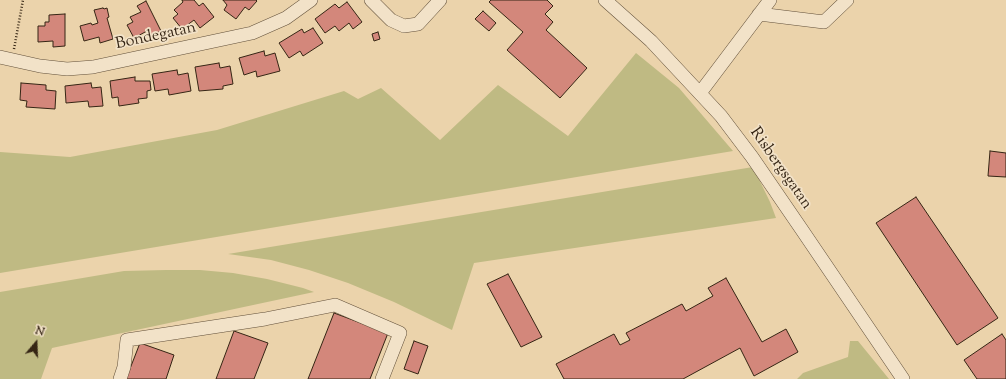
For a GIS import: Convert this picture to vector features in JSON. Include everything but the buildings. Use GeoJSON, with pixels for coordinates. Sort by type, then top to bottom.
{"type":"FeatureCollection","features":[{"type":"Feature","properties":{"kind":"street","name":"Bondegatan"},"geometry":{"type":"LineString","coordinates":[[6,59],[40,66],[67,69],[93,67],[252,33],[286,18],[311,0]]}},
{"type":"Feature","properties":{"kind":"street"},"geometry":{"type":"LineString","coordinates":[[371,0],[391,20],[404,26],[418,24],[440,0]]}},
{"type":"Feature","properties":{"kind":"street","name":"Risbergsgatan"},"geometry":{"type":"LineString","coordinates":[[605,0],[651,41],[721,116],[752,157],[903,379]]}},
{"type":"Feature","properties":{"kind":"street"},"geometry":{"type":"LineString","coordinates":[[700,93],[770,0]]}},
{"type":"Feature","properties":{"kind":"street"},"geometry":{"type":"LineString","coordinates":[[759,14],[824,22],[847,0]]}},
{"type":"Feature","properties":{"kind":"street"},"geometry":{"type":"LineString","coordinates":[[120,379],[124,367],[127,340],[264,319],[335,305],[400,333],[382,379]]}},
{"type":"Feature","properties":{"kind":"path"},"geometry":{"type":"LineString","coordinates":[[6,59],[23,0]]}},
{"type":"Feature","properties":{"kind":"shaded area"},"geometry":{"type":"Polygon","coordinates":[[[636,53],[679,88],[733,151],[0,273],[0,152],[70,157],[217,130],[344,91],[358,99],[381,88],[440,140],[498,85],[568,136],[636,53]]]}},
{"type":"Feature","properties":{"kind":"shaded area"},"geometry":{"type":"Polygon","coordinates":[[[753,167],[776,218],[474,263],[452,330],[394,302],[348,283],[309,270],[271,260],[228,254],[753,167]]]}},
{"type":"Feature","properties":{"kind":"shaded area"},"geometry":{"type":"Polygon","coordinates":[[[200,270],[233,273],[267,279],[314,292],[52,348],[41,379],[0,379],[0,292],[124,271],[200,270]]]}},
{"type":"Feature","properties":{"kind":"shaded area"},"geometry":{"type":"Polygon","coordinates":[[[850,341],[858,341],[889,379],[797,379],[803,373],[848,357],[850,341]]]}}]}
